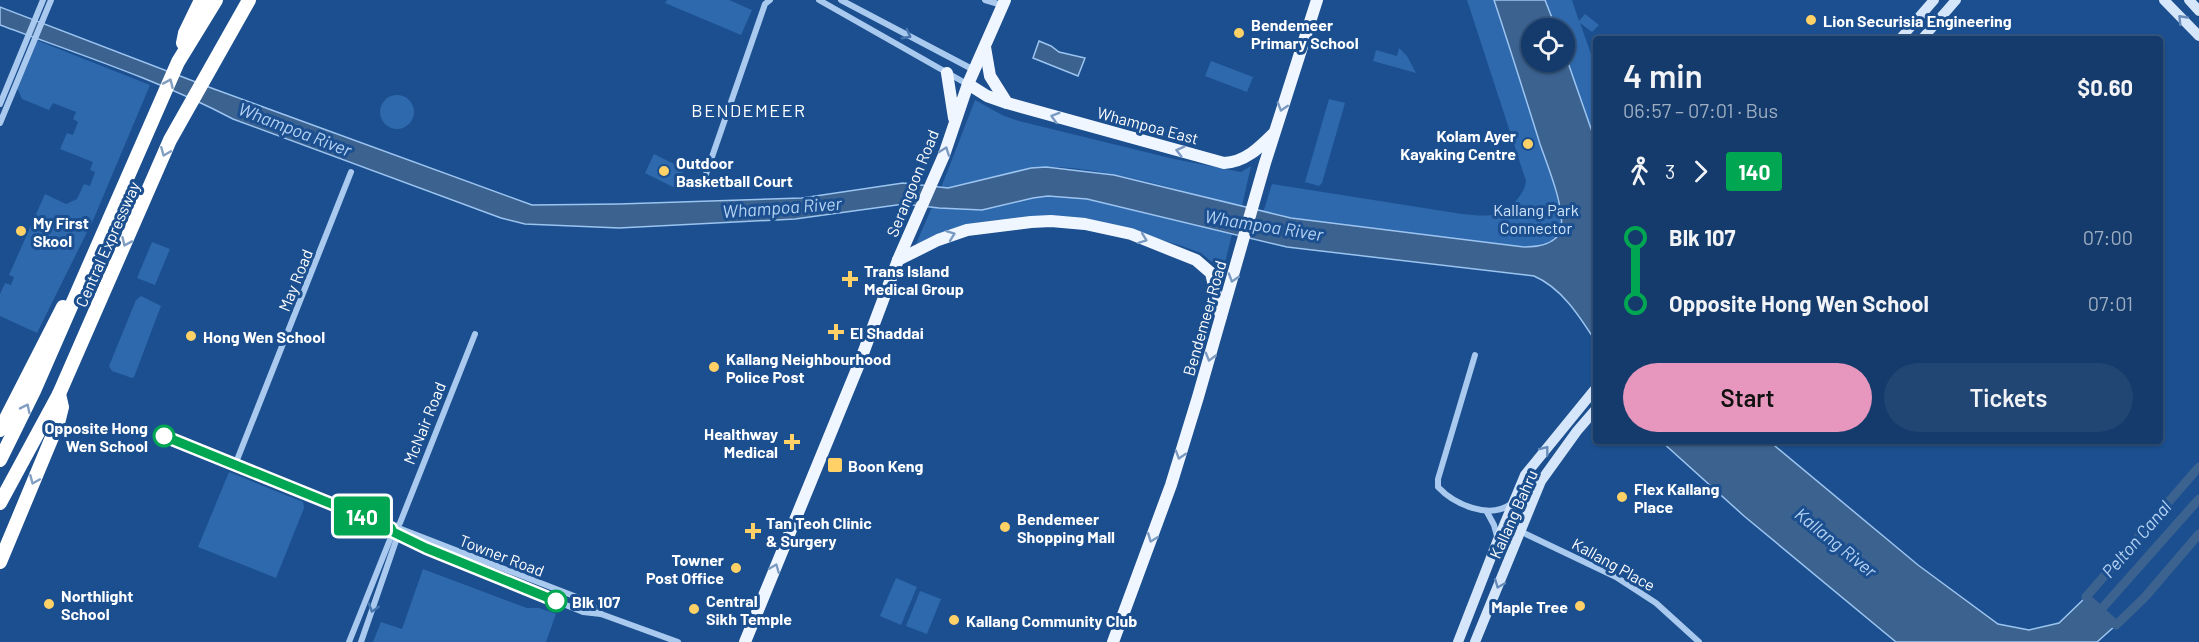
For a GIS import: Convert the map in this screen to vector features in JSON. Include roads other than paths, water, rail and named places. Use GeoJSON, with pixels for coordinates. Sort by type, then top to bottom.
{"type":"FeatureCollection","features":[{"type":"Feature","properties":{"kind":"highway"},"geometry":{"type":"LineString","coordinates":[[180,58],[183,40],[201,0]]}},
{"type":"Feature","properties":{"kind":"highway","name":"Central Expressway"},"geometry":{"type":"LineString","coordinates":[[0,460],[34,391],[180,58],[216,0]]}},
{"type":"Feature","properties":{"kind":"highway","name":"Central Expressway"},"geometry":{"type":"LineString","coordinates":[[0,503],[59,394],[170,140],[249,0]]}},
{"type":"Feature","properties":{"kind":"highway"},"geometry":{"type":"LineString","coordinates":[[0,430],[53,325],[103,235]]}},
{"type":"Feature","properties":{"kind":"highway"},"geometry":{"type":"LineString","coordinates":[[0,562],[58,423],[62,407],[59,394]]}},
{"type":"Feature","properties":{"kind":"main road","name":"Bendemeer Road"},"geometry":{"type":"LineString","coordinates":[[1113,642],[1171,484],[1274,134],[1317,0]]}},
{"type":"Feature","properties":{"kind":"main road"},"geometry":{"type":"LineString","coordinates":[[1903,36],[1934,0]]}},
{"type":"Feature","properties":{"kind":"main road"},"geometry":{"type":"LineString","coordinates":[[1925,36],[1956,0]]}},
{"type":"Feature","properties":{"kind":"main road"},"geometry":{"type":"LineString","coordinates":[[2164,0],[2199,36]]}},
{"type":"Feature","properties":{"kind":"main road"},"geometry":{"type":"LineString","coordinates":[[2189,0],[2199,11]]}},
{"type":"Feature","properties":{"kind":"main road","name":"Serangoon Road"},"geometry":{"type":"LineString","coordinates":[[745,642],[859,364],[898,260],[944,154],[968,84],[1004,2]]}},
{"type":"Feature","properties":{"kind":"main road"},"geometry":{"type":"LineString","coordinates":[[985,46],[990,76],[1007,103]]}},
{"type":"Feature","properties":{"kind":"main road"},"geometry":{"type":"LineString","coordinates":[[947,72],[954,122]]}},
{"type":"Feature","properties":{"kind":"main road","name":"Whampoa East"},"geometry":{"type":"LineString","coordinates":[[968,84],[987,96],[1007,103],[1224,163],[1238,161],[1249,155],[1274,134]]}},
{"type":"Feature","properties":{"kind":"main road"},"geometry":{"type":"LineString","coordinates":[[898,260],[930,244],[968,230],[1030,222],[1085,224],[1131,234],[1196,260],[1211,273],[1221,317]]}},
{"type":"Feature","properties":{"kind":"main road","name":"Kallang Bahru"},"geometry":{"type":"LineString","coordinates":[[1458,642],[1525,475],[1593,392]]}},
{"type":"Feature","properties":{"kind":"main road","name":"Kallang Bahru"},"geometry":{"type":"LineString","coordinates":[[1475,642],[1541,482],[1593,412]]}},
{"type":"Feature","properties":{"kind":"street"},"geometry":{"type":"LineString","coordinates":[[0,123],[34,43],[43,10],[43,0]]}},
{"type":"Feature","properties":{"kind":"street"},"geometry":{"type":"LineString","coordinates":[[0,104],[26,40],[51,0]]}},
{"type":"Feature","properties":{"kind":"street"},"geometry":{"type":"LineString","coordinates":[[819,0],[968,84]]}},
{"type":"Feature","properties":{"kind":"street"},"geometry":{"type":"LineString","coordinates":[[841,0],[974,70]]}},
{"type":"Feature","properties":{"kind":"street","name":"Serangoon Road"},"geometry":{"type":"LineString","coordinates":[[985,0],[1004,2]]}},
{"type":"Feature","properties":{"kind":"street"},"geometry":{"type":"LineString","coordinates":[[705,177],[766,1]]}},
{"type":"Feature","properties":{"kind":"street","name":"May Road"},"geometry":{"type":"LineString","coordinates":[[235,465],[351,172]]}},
{"type":"Feature","properties":{"kind":"street","name":"McNair Road"},"geometry":{"type":"LineString","coordinates":[[350,642],[475,334]]}},
{"type":"Feature","properties":{"kind":"street","name":"Kallang Bahru"},"geometry":{"type":"LineString","coordinates":[[1474,355],[1438,479],[1438,487],[1447,496],[1487,512],[1505,508],[1515,500]]}},
{"type":"Feature","properties":{"kind":"street","name":"Towner Road"},"geometry":{"type":"LineString","coordinates":[[235,465],[587,601],[601,614]]}},
{"type":"Feature","properties":{"kind":"street","name":"Kallang Bahru"},"geometry":{"type":"LineString","coordinates":[[1487,512],[1494,525],[1497,542]]}},
{"type":"Feature","properties":{"kind":"street","name":"Kallang Place"},"geometry":{"type":"LineString","coordinates":[[1505,524],[1627,584],[1656,603],[1699,642]]}},
{"type":"Feature","properties":{"kind":"street","name":"Towner Road"},"geometry":{"type":"LineString","coordinates":[[396,529],[426,548],[584,612],[601,614],[678,642]]}},
{"type":"Feature","properties":{"kind":"street","name":"McNair Road"},"geometry":{"type":"LineString","coordinates":[[361,642],[396,529]]}},
{"type":"Feature","properties":{"kind":"water","name":"Whampoa River"},"geometry":{"type":"Polygon","coordinates":[[[1494,0],[1545,0],[1552,18],[1521,18],[1521,72],[1571,72],[1593,134],[1593,337],[1577,313],[1562,296],[1534,276],[1287,247],[1087,199],[1048,196],[982,210],[904,204],[795,219],[619,228],[525,224],[501,218],[233,119],[147,80],[0,25],[0,7],[214,89],[532,205],[802,198],[903,183],[948,188],[1031,168],[1046,167],[1114,175],[1291,218],[1524,247],[1552,241],[1559,233],[1562,219],[1555,186],[1494,0]]]}},
{"type":"Feature","properties":{"kind":"water"},"geometry":{"type":"Polygon","coordinates":[[[1039,41],[1059,52],[1085,58],[1078,76],[1033,58],[1039,41]]]}},
{"type":"Feature","properties":{"kind":"water","name":"Kallang River"},"geometry":{"type":"Polygon","coordinates":[[[1664,444],[1773,444],[1918,565],[1998,624],[2029,630],[2059,623],[2086,597],[2116,625],[2097,642],[1896,642],[1744,516],[1664,444]]]}},
{"type":"Feature","properties":{"kind":"waterway","name":"Pelton Canal"},"geometry":{"type":"LineString","coordinates":[[2199,467],[2086,597],[2116,625],[2145,597],[2199,534]]}},
{"type":"Feature","properties":{"kind":"waterway","name":"Pelton Canal"},"geometry":{"type":"LineString","coordinates":[[2097,614],[2199,499]]}},
{"type":"Feature","properties":{"kind":"place","name":"Lion Securisia Engineering"},"geometry":{"type":"Point","coordinates":[1811,20]}},
{"type":"Feature","properties":{"kind":"place","name":"Bendemeer Primary School"},"geometry":{"type":"Point","coordinates":[1239,33]}},
{"type":"Feature","properties":{"kind":"place","name":"Kolam Ayer Kayaking Centre"},"geometry":{"type":"Point","coordinates":[1528,144]}},
{"type":"Feature","properties":{"kind":"place","name":"Outdoor Basketball Court"},"geometry":{"type":"Point","coordinates":[664,171]}},
{"type":"Feature","properties":{"kind":"place","name":"My First Skool"},"geometry":{"type":"Point","coordinates":[21,231]}},
{"type":"Feature","properties":{"kind":"place","name":"Trans Island Medical Group"},"geometry":{"type":"Point","coordinates":[850,279]}},
{"type":"Feature","properties":{"kind":"place","name":"El Shaddai"},"geometry":{"type":"Point","coordinates":[836,332]}},
{"type":"Feature","properties":{"kind":"place","name":"Hong Wen School"},"geometry":{"type":"Point","coordinates":[191,336]}},
{"type":"Feature","properties":{"kind":"place","name":"Kallang Neighbourhood Police Post"},"geometry":{"type":"Point","coordinates":[714,367]}},
{"type":"Feature","properties":{"kind":"place","name":"Opposite Hong Wen School"},"geometry":{"type":"Point","coordinates":[164,436]}},
{"type":"Feature","properties":{"kind":"place","name":"Healthway Medical"},"geometry":{"type":"Point","coordinates":[792,442]}},
{"type":"Feature","properties":{"kind":"place","name":"Boon Keng"},"geometry":{"type":"Point","coordinates":[835,465]}},
{"type":"Feature","properties":{"kind":"place","name":"Flex Kallang Place"},"geometry":{"type":"Point","coordinates":[1622,497]}},
{"type":"Feature","properties":{"kind":"place","name":"Bendemeer Shopping Mall"},"geometry":{"type":"Point","coordinates":[1005,527]}},
{"type":"Feature","properties":{"kind":"place","name":"Tan Teoh Clinic & Surgery"},"geometry":{"type":"Point","coordinates":[753,531]}},
{"type":"Feature","properties":{"kind":"place","name":"Towner Post Office"},"geometry":{"type":"Point","coordinates":[736,568]}},
{"type":"Feature","properties":{"kind":"place","name":"Blk 107"},"geometry":{"type":"Point","coordinates":[556,601]}},
{"type":"Feature","properties":{"kind":"place","name":"Northlight School"},"geometry":{"type":"Point","coordinates":[49,604]}},
{"type":"Feature","properties":{"kind":"place","name":"Maple Tree"},"geometry":{"type":"Point","coordinates":[1580,606]}},
{"type":"Feature","properties":{"kind":"place","name":"Central Sikh Temple"},"geometry":{"type":"Point","coordinates":[694,609]}},
{"type":"Feature","properties":{"kind":"place","name":"Kallang Community Club"},"geometry":{"type":"Point","coordinates":[954,620]}},
{"type":"Feature","properties":{"kind":"district","name":"BENDEMEER"},"geometry":{"type":"Point","coordinates":[749,110]}},
{"type":"Feature","properties":{"kind":"park label","name":"Kallang Park Connector"},"geometry":{"type":"Point","coordinates":[1536,218]}}]}
